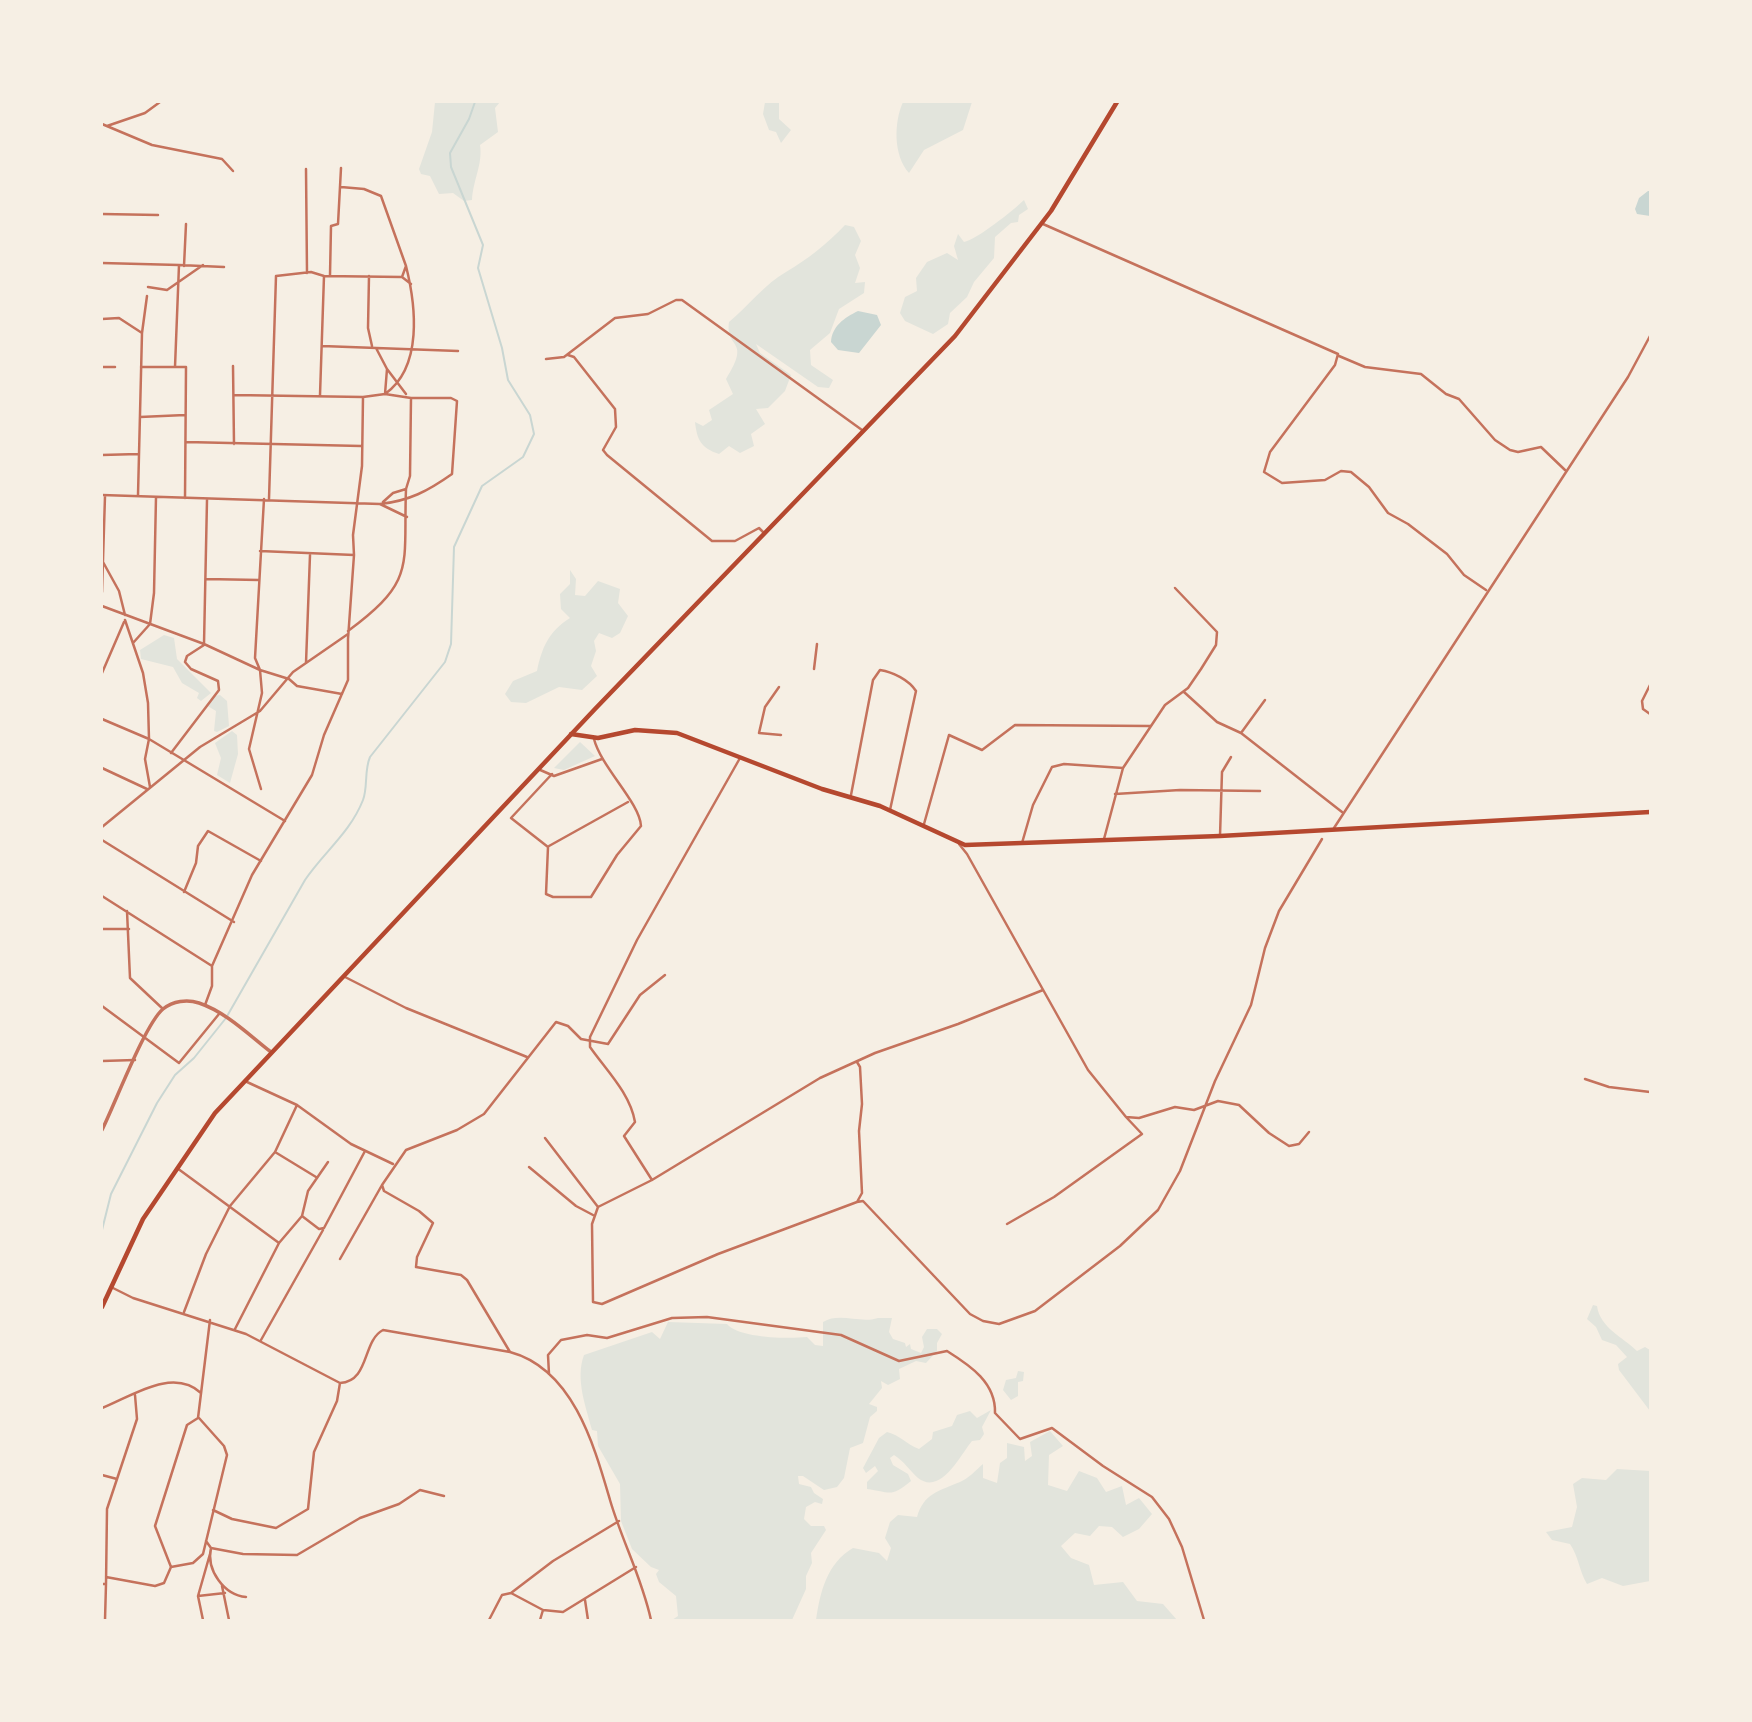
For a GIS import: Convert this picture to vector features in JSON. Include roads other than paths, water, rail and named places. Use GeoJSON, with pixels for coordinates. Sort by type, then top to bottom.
{"type":"FeatureCollection","features":[{"type":"Feature","properties":{"kind":"main road"},"geometry":{"type":"LineString","coordinates":[[102,1307],[143,1219],[208,1122],[342,975],[571,734],[955,336],[1043,224],[1117,102]]}},
{"type":"Feature","properties":{"kind":"main road"},"geometry":{"type":"LineString","coordinates":[[571,734],[594,738],[635,730],[663,730],[698,740],[822,789],[851,795],[924,824],[958,844],[1220,836],[1650,812]]}},
{"type":"Feature","properties":{"kind":"street"},"geometry":{"type":"LineString","coordinates":[[107,126],[145,114],[160,102]]}},
{"type":"Feature","properties":{"kind":"street"},"geometry":{"type":"LineString","coordinates":[[102,124],[152,145],[222,159],[233,171]]}},
{"type":"Feature","properties":{"kind":"street"},"geometry":{"type":"LineString","coordinates":[[330,275],[331,226],[338,224],[341,168]]}},
{"type":"Feature","properties":{"kind":"street"},"geometry":{"type":"LineString","coordinates":[[306,169],[307,273]]}},
{"type":"Feature","properties":{"kind":"street"},"geometry":{"type":"LineString","coordinates":[[341,187],[364,189],[381,196],[411,284],[414,313],[410,347],[397,383],[385,394]]}},
{"type":"Feature","properties":{"kind":"street"},"geometry":{"type":"LineString","coordinates":[[102,214],[158,215]]}},
{"type":"Feature","properties":{"kind":"street"},"geometry":{"type":"LineString","coordinates":[[184,266],[186,224]]}},
{"type":"Feature","properties":{"kind":"street"},"geometry":{"type":"LineString","coordinates":[[1043,224],[1365,367],[1421,374],[1446,394],[1460,399],[1495,440],[1518,452],[1541,447],[1565,470]]}},
{"type":"Feature","properties":{"kind":"street"},"geometry":{"type":"LineString","coordinates":[[102,262],[224,267]]}},
{"type":"Feature","properties":{"kind":"street"},"geometry":{"type":"LineString","coordinates":[[175,367],[179,265]]}},
{"type":"Feature","properties":{"kind":"street"},"geometry":{"type":"LineString","coordinates":[[148,287],[167,290],[203,265]]}},
{"type":"Feature","properties":{"kind":"street"},"geometry":{"type":"LineString","coordinates":[[402,276],[407,266]]}},
{"type":"Feature","properties":{"kind":"street"},"geometry":{"type":"LineString","coordinates":[[261,789],[249,749],[260,711],[260,670],[255,658],[260,551],[267,499],[276,275],[307,273],[324,276],[402,276],[411,284]]}},
{"type":"Feature","properties":{"kind":"street"},"geometry":{"type":"LineString","coordinates":[[320,395],[324,276]]}},
{"type":"Feature","properties":{"kind":"street"},"geometry":{"type":"LineString","coordinates":[[102,827],[182,760],[222,732],[260,711],[289,678],[348,633],[398,584],[405,566],[407,489],[410,476],[409,397],[373,346],[368,328],[369,276]]}},
{"type":"Feature","properties":{"kind":"street"},"geometry":{"type":"LineString","coordinates":[[138,495],[140,366],[147,296]]}},
{"type":"Feature","properties":{"kind":"street"},"geometry":{"type":"LineString","coordinates":[[546,359],[561,359],[615,317],[648,314],[676,300],[682,300],[862,430]]}},
{"type":"Feature","properties":{"kind":"street"},"geometry":{"type":"LineString","coordinates":[[102,319],[120,318],[142,333]]}},
{"type":"Feature","properties":{"kind":"street"},"geometry":{"type":"LineString","coordinates":[[1334,828],[1486,590],[1628,377],[1650,336]]}},
{"type":"Feature","properties":{"kind":"street"},"geometry":{"type":"LineString","coordinates":[[322,346],[410,347],[458,351]]}},
{"type":"Feature","properties":{"kind":"street"},"geometry":{"type":"LineString","coordinates":[[566,355],[574,357],[615,409],[616,427],[603,450],[607,455],[712,541],[736,541],[754,528],[759,528],[764,533]]}},
{"type":"Feature","properties":{"kind":"street"},"geometry":{"type":"LineString","coordinates":[[1339,356],[1270,452],[1264,472],[1282,483],[1325,480],[1341,471],[1351,472],[1369,487],[1388,513],[1408,524],[1447,554],[1464,575],[1486,590]]}},
{"type":"Feature","properties":{"kind":"street"},"geometry":{"type":"LineString","coordinates":[[140,366],[186,367],[185,498]]}},
{"type":"Feature","properties":{"kind":"street"},"geometry":{"type":"LineString","coordinates":[[233,366],[234,444]]}},
{"type":"Feature","properties":{"kind":"street"},"geometry":{"type":"LineString","coordinates":[[102,367],[115,367]]}},
{"type":"Feature","properties":{"kind":"street"},"geometry":{"type":"LineString","coordinates":[[385,394],[387,369]]}},
{"type":"Feature","properties":{"kind":"street"},"geometry":{"type":"LineString","coordinates":[[102,592],[103,495],[380,504],[407,500],[428,491],[452,474],[457,401],[451,398],[385,394],[363,397],[234,395]]}},
{"type":"Feature","properties":{"kind":"street"},"geometry":{"type":"LineString","coordinates":[[205,1006],[212,986],[212,966],[234,922],[244,891],[312,775],[324,735],[348,680],[348,633],[355,555],[353,535],[361,480],[363,397]]}},
{"type":"Feature","properties":{"kind":"street"},"geometry":{"type":"LineString","coordinates":[[140,417],[185,415]]}},
{"type":"Feature","properties":{"kind":"street"},"geometry":{"type":"LineString","coordinates":[[186,442],[362,446]]}},
{"type":"Feature","properties":{"kind":"street"},"geometry":{"type":"LineString","coordinates":[[102,455],[138,454]]}},
{"type":"Feature","properties":{"kind":"street"},"geometry":{"type":"LineString","coordinates":[[380,504],[393,493],[407,489]]}},
{"type":"Feature","properties":{"kind":"street"},"geometry":{"type":"LineString","coordinates":[[133,643],[149,624],[154,593],[156,497]]}},
{"type":"Feature","properties":{"kind":"street"},"geometry":{"type":"LineString","coordinates":[[205,644],[207,498]]}},
{"type":"Feature","properties":{"kind":"street"},"geometry":{"type":"LineString","coordinates":[[380,504],[407,517]]}},
{"type":"Feature","properties":{"kind":"street"},"geometry":{"type":"LineString","coordinates":[[260,551],[355,555]]}},
{"type":"Feature","properties":{"kind":"street"},"geometry":{"type":"LineString","coordinates":[[306,663],[310,555]]}},
{"type":"Feature","properties":{"kind":"street"},"geometry":{"type":"LineString","coordinates":[[103,562],[119,591],[146,693],[149,740],[145,759],[148,788]]}},
{"type":"Feature","properties":{"kind":"street"},"geometry":{"type":"LineString","coordinates":[[205,579],[259,580]]}},
{"type":"Feature","properties":{"kind":"street"},"geometry":{"type":"LineString","coordinates":[[1104,839],[1123,768],[1165,705],[1183,692],[1216,645],[1217,632],[1175,588]]}},
{"type":"Feature","properties":{"kind":"street"},"geometry":{"type":"LineString","coordinates":[[102,606],[125,619],[149,624],[205,644],[260,670],[289,678]]}},
{"type":"Feature","properties":{"kind":"street"},"geometry":{"type":"LineString","coordinates":[[102,673],[125,619]]}},
{"type":"Feature","properties":{"kind":"street"},"geometry":{"type":"LineString","coordinates":[[172,753],[219,690],[218,681],[191,668],[185,662],[187,656],[205,644]]}},
{"type":"Feature","properties":{"kind":"street"},"geometry":{"type":"LineString","coordinates":[[814,668],[817,644]]}},
{"type":"Feature","properties":{"kind":"street"},"geometry":{"type":"LineString","coordinates":[[851,795],[873,680],[880,670],[886,671],[906,680],[916,691],[890,811]]}},
{"type":"Feature","properties":{"kind":"street"},"geometry":{"type":"LineString","coordinates":[[289,678],[291,684],[305,689],[343,694]]}},
{"type":"Feature","properties":{"kind":"street"},"geometry":{"type":"LineString","coordinates":[[1650,685],[1642,701],[1643,709],[1650,714]]}},
{"type":"Feature","properties":{"kind":"street"},"geometry":{"type":"LineString","coordinates":[[779,687],[765,707],[758,733],[781,735]]}},
{"type":"Feature","properties":{"kind":"street"},"geometry":{"type":"LineString","coordinates":[[1183,692],[1217,722],[1241,733],[1342,813]]}},
{"type":"Feature","properties":{"kind":"street"},"geometry":{"type":"LineString","coordinates":[[1241,733],[1265,701]]}},
{"type":"Feature","properties":{"kind":"street"},"geometry":{"type":"LineString","coordinates":[[102,719],[149,740],[285,821]]}},
{"type":"Feature","properties":{"kind":"street"},"geometry":{"type":"LineString","coordinates":[[924,824],[949,734],[982,750],[1015,725],[1150,726]]}},
{"type":"Feature","properties":{"kind":"street"},"geometry":{"type":"LineString","coordinates":[[548,847],[546,894],[553,897],[594,895],[617,855],[641,826],[602,759],[594,738]]}},
{"type":"Feature","properties":{"kind":"street"},"geometry":{"type":"LineString","coordinates":[[1220,836],[1222,772],[1231,757]]}},
{"type":"Feature","properties":{"kind":"street"},"geometry":{"type":"LineString","coordinates":[[652,1180],[624,1136],[635,1122],[633,1114],[615,1078],[592,1050],[590,1043],[636,940],[740,758]]}},
{"type":"Feature","properties":{"kind":"street"},"geometry":{"type":"LineString","coordinates":[[538,769],[546,775],[563,774],[602,759]]}},
{"type":"Feature","properties":{"kind":"street"},"geometry":{"type":"LineString","coordinates":[[1022,843],[1033,805],[1052,767],[1064,764],[1123,768]]}},
{"type":"Feature","properties":{"kind":"street"},"geometry":{"type":"LineString","coordinates":[[102,768],[148,788]]}},
{"type":"Feature","properties":{"kind":"street"},"geometry":{"type":"LineString","coordinates":[[548,847],[511,818],[552,774]]}},
{"type":"Feature","properties":{"kind":"street"},"geometry":{"type":"LineString","coordinates":[[1115,794],[1180,790],[1260,791]]}},
{"type":"Feature","properties":{"kind":"street"},"geometry":{"type":"LineString","coordinates":[[548,847],[628,802]]}},
{"type":"Feature","properties":{"kind":"street"},"geometry":{"type":"LineString","coordinates":[[184,892],[196,863],[198,846],[208,831],[261,861]]}},
{"type":"Feature","properties":{"kind":"street"},"geometry":{"type":"LineString","coordinates":[[102,839],[234,922]]}},
{"type":"Feature","properties":{"kind":"street"},"geometry":{"type":"LineString","coordinates":[[1043,990],[857,1062],[768,1107],[652,1180],[598,1207],[593,1215],[593,1302],[598,1306],[718,1254],[863,1201],[970,1314],[983,1321],[999,1324],[1034,1311],[1120,1246],[1152,1217],[1180,1171],[1205,1105],[1251,1005],[1265,948],[1279,911],[1322,839]]}},
{"type":"Feature","properties":{"kind":"street"},"geometry":{"type":"LineString","coordinates":[[958,844],[967,854],[1088,1070],[1142,1134],[1054,1197],[1007,1224]]}},
{"type":"Feature","properties":{"kind":"street"},"geometry":{"type":"LineString","coordinates":[[102,896],[212,966]]}},
{"type":"Feature","properties":{"kind":"street"},"geometry":{"type":"LineString","coordinates":[[127,911],[132,981],[163,1009]]}},
{"type":"Feature","properties":{"kind":"street"},"geometry":{"type":"LineString","coordinates":[[102,929],[129,929]]}},
{"type":"Feature","properties":{"kind":"street"},"geometry":{"type":"LineString","coordinates":[[342,975],[406,1007],[527,1057]]}},
{"type":"Feature","properties":{"kind":"street"},"geometry":{"type":"LineString","coordinates":[[340,1259],[394,1164],[406,1150],[457,1130],[484,1114],[556,1022],[568,1026],[581,1039],[590,1043],[611,1042],[640,995],[665,975]]}},
{"type":"Feature","properties":{"kind":"street"},"geometry":{"type":"LineString","coordinates":[[102,1130],[145,1038],[163,1009],[181,1001],[205,1006],[271,1052]]}},
{"type":"Feature","properties":{"kind":"street"},"geometry":{"type":"LineString","coordinates":[[102,1006],[179,1063],[219,1014]]}},
{"type":"Feature","properties":{"kind":"street"},"geometry":{"type":"LineString","coordinates":[[102,1061],[135,1060]]}},
{"type":"Feature","properties":{"kind":"street"},"geometry":{"type":"LineString","coordinates":[[857,1062],[860,1067],[862,1104],[859,1131],[862,1193],[857,1202]]}},
{"type":"Feature","properties":{"kind":"street"},"geometry":{"type":"LineString","coordinates":[[1585,1079],[1609,1087],[1650,1092]]}},
{"type":"Feature","properties":{"kind":"street"},"geometry":{"type":"LineString","coordinates":[[244,1080],[298,1105],[365,1151],[394,1164]]}},
{"type":"Feature","properties":{"kind":"street"},"geometry":{"type":"LineString","coordinates":[[1126,1117],[1139,1118],[1175,1107],[1194,1110],[1218,1101],[1240,1105],[1269,1133],[1289,1146],[1299,1144],[1309,1132]]}},
{"type":"Feature","properties":{"kind":"street"},"geometry":{"type":"LineString","coordinates":[[184,1312],[206,1254],[230,1206],[275,1152],[298,1105]]}},
{"type":"Feature","properties":{"kind":"street"},"geometry":{"type":"LineString","coordinates":[[102,1113],[110,1113]]}},
{"type":"Feature","properties":{"kind":"street"},"geometry":{"type":"LineString","coordinates":[[545,1138],[598,1207]]}},
{"type":"Feature","properties":{"kind":"street"},"geometry":{"type":"LineString","coordinates":[[261,1340],[365,1151]]}},
{"type":"Feature","properties":{"kind":"street"},"geometry":{"type":"LineString","coordinates":[[275,1152],[316,1177]]}},
{"type":"Feature","properties":{"kind":"street"},"geometry":{"type":"LineString","coordinates":[[234,1331],[279,1243],[302,1216],[305,1199],[316,1177],[328,1162]]}},
{"type":"Feature","properties":{"kind":"street"},"geometry":{"type":"LineString","coordinates":[[529,1167],[576,1206],[593,1215]]}},
{"type":"Feature","properties":{"kind":"street"},"geometry":{"type":"LineString","coordinates":[[177,1168],[279,1243]]}},
{"type":"Feature","properties":{"kind":"street"},"geometry":{"type":"LineString","coordinates":[[382,1185],[384,1191],[419,1211],[433,1223],[417,1257],[416,1267],[461,1275],[467,1280],[510,1352]]}},
{"type":"Feature","properties":{"kind":"street"},"geometry":{"type":"LineString","coordinates":[[302,1216],[323,1230]]}},
{"type":"Feature","properties":{"kind":"street"},"geometry":{"type":"LineString","coordinates":[[110,1287],[133,1298],[210,1320],[261,1340],[340,1383]]}},
{"type":"Feature","properties":{"kind":"street"},"geometry":{"type":"LineString","coordinates":[[549,1374],[548,1355],[561,1340],[587,1335],[607,1338],[672,1318],[707,1317],[841,1335],[899,1361],[947,1351],[971,1366],[987,1384],[995,1398],[995,1413],[1020,1439],[1052,1428],[1152,1497],[1169,1519],[1182,1547],[1203,1620]]}},
{"type":"Feature","properties":{"kind":"street"},"geometry":{"type":"LineString","coordinates":[[171,1567],[197,1560],[203,1554],[227,1450],[198,1418],[210,1320]]}},
{"type":"Feature","properties":{"kind":"street"},"geometry":{"type":"LineString","coordinates":[[340,1383],[356,1376],[375,1337],[382,1330],[510,1352],[549,1374],[586,1427],[636,1567],[651,1620]]}},
{"type":"Feature","properties":{"kind":"street"},"geometry":{"type":"LineString","coordinates":[[102,1408],[174,1381],[188,1383],[201,1393]]}},
{"type":"Feature","properties":{"kind":"street"},"geometry":{"type":"LineString","coordinates":[[214,1510],[232,1518],[276,1528],[308,1509],[314,1452],[337,1401],[340,1383]]}},
{"type":"Feature","properties":{"kind":"street"},"geometry":{"type":"LineString","coordinates":[[105,1620],[106,1513],[137,1419],[135,1395]]}},
{"type":"Feature","properties":{"kind":"street"},"geometry":{"type":"LineString","coordinates":[[106,1577],[155,1586],[164,1583],[171,1567],[155,1526],[184,1432],[187,1425],[198,1418]]}},
{"type":"Feature","properties":{"kind":"street"},"geometry":{"type":"LineString","coordinates":[[102,1475],[117,1479]]}},
{"type":"Feature","properties":{"kind":"street"},"geometry":{"type":"LineString","coordinates":[[206,1541],[211,1548],[243,1554],[297,1555],[360,1518],[399,1504],[420,1490],[444,1496]]}},
{"type":"Feature","properties":{"kind":"street"},"geometry":{"type":"LineString","coordinates":[[489,1620],[502,1595],[511,1593],[554,1561],[618,1521]]}},
{"type":"Feature","properties":{"kind":"street"},"geometry":{"type":"LineString","coordinates":[[204,1620],[198,1596],[211,1548]]}},
{"type":"Feature","properties":{"kind":"street"},"geometry":{"type":"LineString","coordinates":[[210,1554],[225,1593],[229,1620]]}},
{"type":"Feature","properties":{"kind":"street"},"geometry":{"type":"LineString","coordinates":[[511,1593],[543,1610],[562,1612],[636,1567]]}},
{"type":"Feature","properties":{"kind":"street"},"geometry":{"type":"LineString","coordinates":[[220,1583],[236,1596],[246,1597]]}},
{"type":"Feature","properties":{"kind":"street"},"geometry":{"type":"LineString","coordinates":[[198,1596],[225,1593]]}},
{"type":"Feature","properties":{"kind":"street"},"geometry":{"type":"LineString","coordinates":[[585,1599],[588,1620]]}},
{"type":"Feature","properties":{"kind":"street"},"geometry":{"type":"LineString","coordinates":[[540,1620],[543,1610]]}},
{"type":"Feature","properties":{"kind":"waterway"},"geometry":{"type":"LineString","coordinates":[[102,1230],[111,1194],[157,1103],[175,1075],[194,1058],[226,1018],[305,880],[358,812],[363,800],[370,757],[445,662],[451,644],[454,547],[482,486],[523,457],[534,434],[530,415],[508,380],[502,348],[478,268],[483,245],[451,167],[450,153],[475,102]]}}]}
